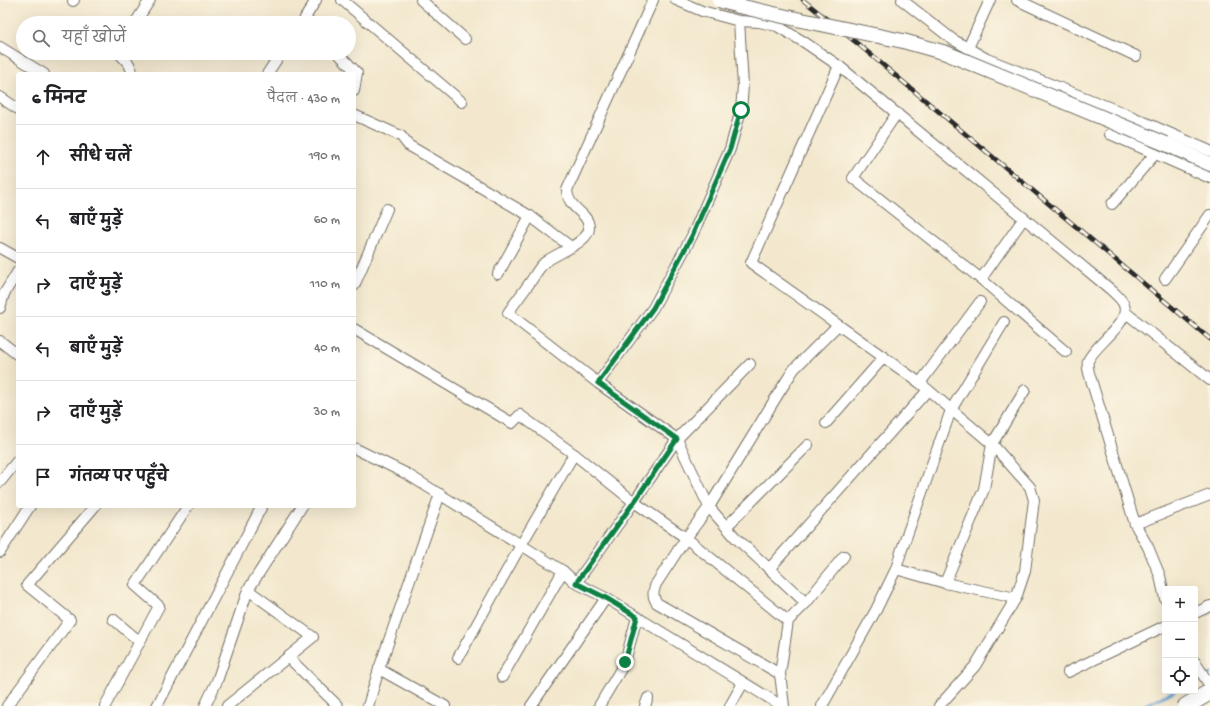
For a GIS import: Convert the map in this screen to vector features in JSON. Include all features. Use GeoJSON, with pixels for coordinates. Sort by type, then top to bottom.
{"type":"FeatureCollection","features":[{"type":"Feature","properties":{"kind":"highway"},"geometry":{"type":"LineString","coordinates":[[1186,706],[1207,683]]}},
{"type":"Feature","properties":{"kind":"main road"},"geometry":{"type":"LineString","coordinates":[[719,0],[746,8],[903,41],[946,53],[1166,144],[1210,164]]}},
{"type":"Feature","properties":{"kind":"street"},"geometry":{"type":"LineString","coordinates":[[140,16],[150,0]]}},
{"type":"Feature","properties":{"kind":"street"},"geometry":{"type":"LineString","coordinates":[[308,16],[316,0]]}},
{"type":"Feature","properties":{"kind":"street"},"geometry":{"type":"LineString","coordinates":[[342,0],[462,102]]}},
{"type":"Feature","properties":{"kind":"street"},"geometry":{"type":"LineString","coordinates":[[421,0],[465,40]]}},
{"type":"Feature","properties":{"kind":"street"},"geometry":{"type":"LineString","coordinates":[[653,0],[567,190],[571,203],[587,220],[589,229],[586,236],[544,263],[508,313],[598,383],[677,439],[709,507],[735,537],[806,603]]}},
{"type":"Feature","properties":{"kind":"street"},"geometry":{"type":"LineString","coordinates":[[676,0],[702,11],[739,20],[777,26],[804,42],[839,66],[1110,289],[1121,300],[1125,306],[1125,312],[1120,323],[1092,354],[1088,362],[1089,373],[1135,524],[1148,547],[1160,576],[1162,586]]}},
{"type":"Feature","properties":{"kind":"street"},"geometry":{"type":"LineString","coordinates":[[902,0],[952,39],[987,59],[1126,114],[1210,151]]}},
{"type":"Feature","properties":{"kind":"street"},"geometry":{"type":"LineString","coordinates":[[968,48],[990,0]]}},
{"type":"Feature","properties":{"kind":"street"},"geometry":{"type":"LineString","coordinates":[[1017,0],[1035,4],[1136,56]]}},
{"type":"Feature","properties":{"kind":"street"},"geometry":{"type":"LineString","coordinates":[[598,383],[653,308],[692,236],[730,149],[741,110],[743,86],[739,20]]}},
{"type":"Feature","properties":{"kind":"street"},"geometry":{"type":"LineString","coordinates":[[0,47],[16,57]]}},
{"type":"Feature","properties":{"kind":"street"},"geometry":{"type":"LineString","coordinates":[[21,60],[41,72]]}},
{"type":"Feature","properties":{"kind":"street"},"geometry":{"type":"LineString","coordinates":[[125,60],[132,72]]}},
{"type":"Feature","properties":{"kind":"street"},"geometry":{"type":"LineString","coordinates":[[268,72],[276,60]]}},
{"type":"Feature","properties":{"kind":"street"},"geometry":{"type":"LineString","coordinates":[[345,60],[357,73],[356,79]]}},
{"type":"Feature","properties":{"kind":"street"},"geometry":{"type":"LineString","coordinates":[[839,66],[751,263],[920,383],[992,444],[1030,487],[1034,500],[1025,571],[1016,598],[975,666],[939,706]]}},
{"type":"Feature","properties":{"kind":"street"},"geometry":{"type":"LineString","coordinates":[[0,97],[16,108]]}},
{"type":"Feature","properties":{"kind":"street"},"geometry":{"type":"LineString","coordinates":[[897,114],[852,178],[982,279],[1066,352]]}},
{"type":"Feature","properties":{"kind":"street"},"geometry":{"type":"LineString","coordinates":[[356,116],[401,136],[408,145],[530,216],[571,247]]}},
{"type":"Feature","properties":{"kind":"street"},"geometry":{"type":"LineString","coordinates":[[1110,134],[1210,178]]}},
{"type":"Feature","properties":{"kind":"street"},"geometry":{"type":"LineString","coordinates":[[1112,204],[1155,154]]}},
{"type":"Feature","properties":{"kind":"street"},"geometry":{"type":"LineString","coordinates":[[356,281],[387,210]]}},
{"type":"Feature","properties":{"kind":"street"},"geometry":{"type":"LineString","coordinates":[[1165,279],[1210,215]]}},
{"type":"Feature","properties":{"kind":"street"},"geometry":{"type":"LineString","coordinates":[[498,274],[530,216]]}},
{"type":"Feature","properties":{"kind":"street"},"geometry":{"type":"LineString","coordinates":[[982,279],[1024,218]]}},
{"type":"Feature","properties":{"kind":"street"},"geometry":{"type":"LineString","coordinates":[[0,248],[16,257]]}},
{"type":"Feature","properties":{"kind":"street"},"geometry":{"type":"LineString","coordinates":[[0,308],[2,293],[15,282]]}},
{"type":"Feature","properties":{"kind":"street"},"geometry":{"type":"LineString","coordinates":[[920,383],[980,302]]}},
{"type":"Feature","properties":{"kind":"street"},"geometry":{"type":"LineString","coordinates":[[1125,312],[1210,380]]}},
{"type":"Feature","properties":{"kind":"street"},"geometry":{"type":"LineString","coordinates":[[822,706],[876,610],[896,569],[951,410],[1004,322]]}},
{"type":"Feature","properties":{"kind":"street"},"geometry":{"type":"LineString","coordinates":[[780,674],[657,603],[653,598],[653,591],[686,538],[709,507],[794,369],[838,325]]}},
{"type":"Feature","properties":{"kind":"street"},"geometry":{"type":"LineString","coordinates":[[356,330],[512,423],[520,414],[574,454],[634,502],[686,538],[788,621]]}},
{"type":"Feature","properties":{"kind":"street"},"geometry":{"type":"LineString","coordinates":[[0,341],[16,353]]}},
{"type":"Feature","properties":{"kind":"street"},"geometry":{"type":"LineString","coordinates":[[826,423],[884,357]]}},
{"type":"Feature","properties":{"kind":"street"},"geometry":{"type":"LineString","coordinates":[[576,583],[677,439],[750,364]]}},
{"type":"Feature","properties":{"kind":"street"},"geometry":{"type":"LineString","coordinates":[[769,569],[928,390]]}},
{"type":"Feature","properties":{"kind":"street"},"geometry":{"type":"LineString","coordinates":[[945,583],[984,489],[992,444],[1025,390]]}},
{"type":"Feature","properties":{"kind":"street"},"geometry":{"type":"LineString","coordinates":[[727,526],[808,445]]}},
{"type":"Feature","properties":{"kind":"street"},"geometry":{"type":"LineString","coordinates":[[356,449],[407,474],[563,571],[576,583],[606,598],[743,683],[783,706]]}},
{"type":"Feature","properties":{"kind":"street"},"geometry":{"type":"LineString","coordinates":[[458,658],[574,454]]}},
{"type":"Feature","properties":{"kind":"street"},"geometry":{"type":"LineString","coordinates":[[0,482],[16,462]]}},
{"type":"Feature","properties":{"kind":"street"},"geometry":{"type":"LineString","coordinates":[[368,706],[379,669],[440,494]]}},
{"type":"Feature","properties":{"kind":"street"},"geometry":{"type":"LineString","coordinates":[[1135,524],[1210,495]]}},
{"type":"Feature","properties":{"kind":"street"},"geometry":{"type":"LineString","coordinates":[[0,552],[29,508]]}},
{"type":"Feature","properties":{"kind":"street"},"geometry":{"type":"LineString","coordinates":[[7,706],[70,620],[27,584],[93,508]]}},
{"type":"Feature","properties":{"kind":"street"},"geometry":{"type":"LineString","coordinates":[[105,706],[159,606],[135,585],[187,508]]}},
{"type":"Feature","properties":{"kind":"street"},"geometry":{"type":"LineString","coordinates":[[157,706],[261,508]]}},
{"type":"Feature","properties":{"kind":"street"},"geometry":{"type":"LineString","coordinates":[[205,706],[217,681],[248,590],[301,508]]}},
{"type":"Feature","properties":{"kind":"street"},"geometry":{"type":"LineString","coordinates":[[783,706],[780,674],[788,621],[806,603],[844,556]]}},
{"type":"Feature","properties":{"kind":"street"},"geometry":{"type":"LineString","coordinates":[[896,569],[945,583],[1016,598]]}},
{"type":"Feature","properties":{"kind":"street"},"geometry":{"type":"LineString","coordinates":[[502,677],[563,571]]}},
{"type":"Feature","properties":{"kind":"street"},"geometry":{"type":"LineString","coordinates":[[227,706],[313,637],[248,590]]}},
{"type":"Feature","properties":{"kind":"street"},"geometry":{"type":"LineString","coordinates":[[531,706],[606,598]]}},
{"type":"Feature","properties":{"kind":"street"},"geometry":{"type":"LineString","coordinates":[[1198,612],[1210,606]]}},
{"type":"Feature","properties":{"kind":"street"},"geometry":{"type":"LineString","coordinates":[[599,706],[625,662],[637,617]]}},
{"type":"Feature","properties":{"kind":"street"},"geometry":{"type":"LineString","coordinates":[[113,619],[140,642]]}},
{"type":"Feature","properties":{"kind":"street"},"geometry":{"type":"LineString","coordinates":[[1068,672],[1162,627]]}},
{"type":"Feature","properties":{"kind":"street"},"geometry":{"type":"LineString","coordinates":[[288,657],[338,706]]}},
{"type":"Feature","properties":{"kind":"street"},"geometry":{"type":"LineString","coordinates":[[1198,667],[1207,683]]}},
{"type":"Feature","properties":{"kind":"street"},"geometry":{"type":"LineString","coordinates":[[379,669],[445,706]]}},
{"type":"Feature","properties":{"kind":"street"},"geometry":{"type":"LineString","coordinates":[[730,706],[743,683]]}},
{"type":"Feature","properties":{"kind":"waterway"},"geometry":{"type":"LineString","coordinates":[[1198,680],[1210,674]]}},
{"type":"Feature","properties":{"kind":"waterway"},"geometry":{"type":"LineString","coordinates":[[1143,706],[1168,694]]}},
{"type":"Feature","properties":{"kind":"railway"},"geometry":{"type":"LineString","coordinates":[[803,0],[858,44],[1210,339]]}},
{"type":"Feature","properties":{"kind":"route"},"geometry":{"type":"LineString","coordinates":[[625,662],[637,617],[606,598],[576,583],[677,439],[598,383],[653,308],[692,236],[730,149],[741,110]]}}]}
